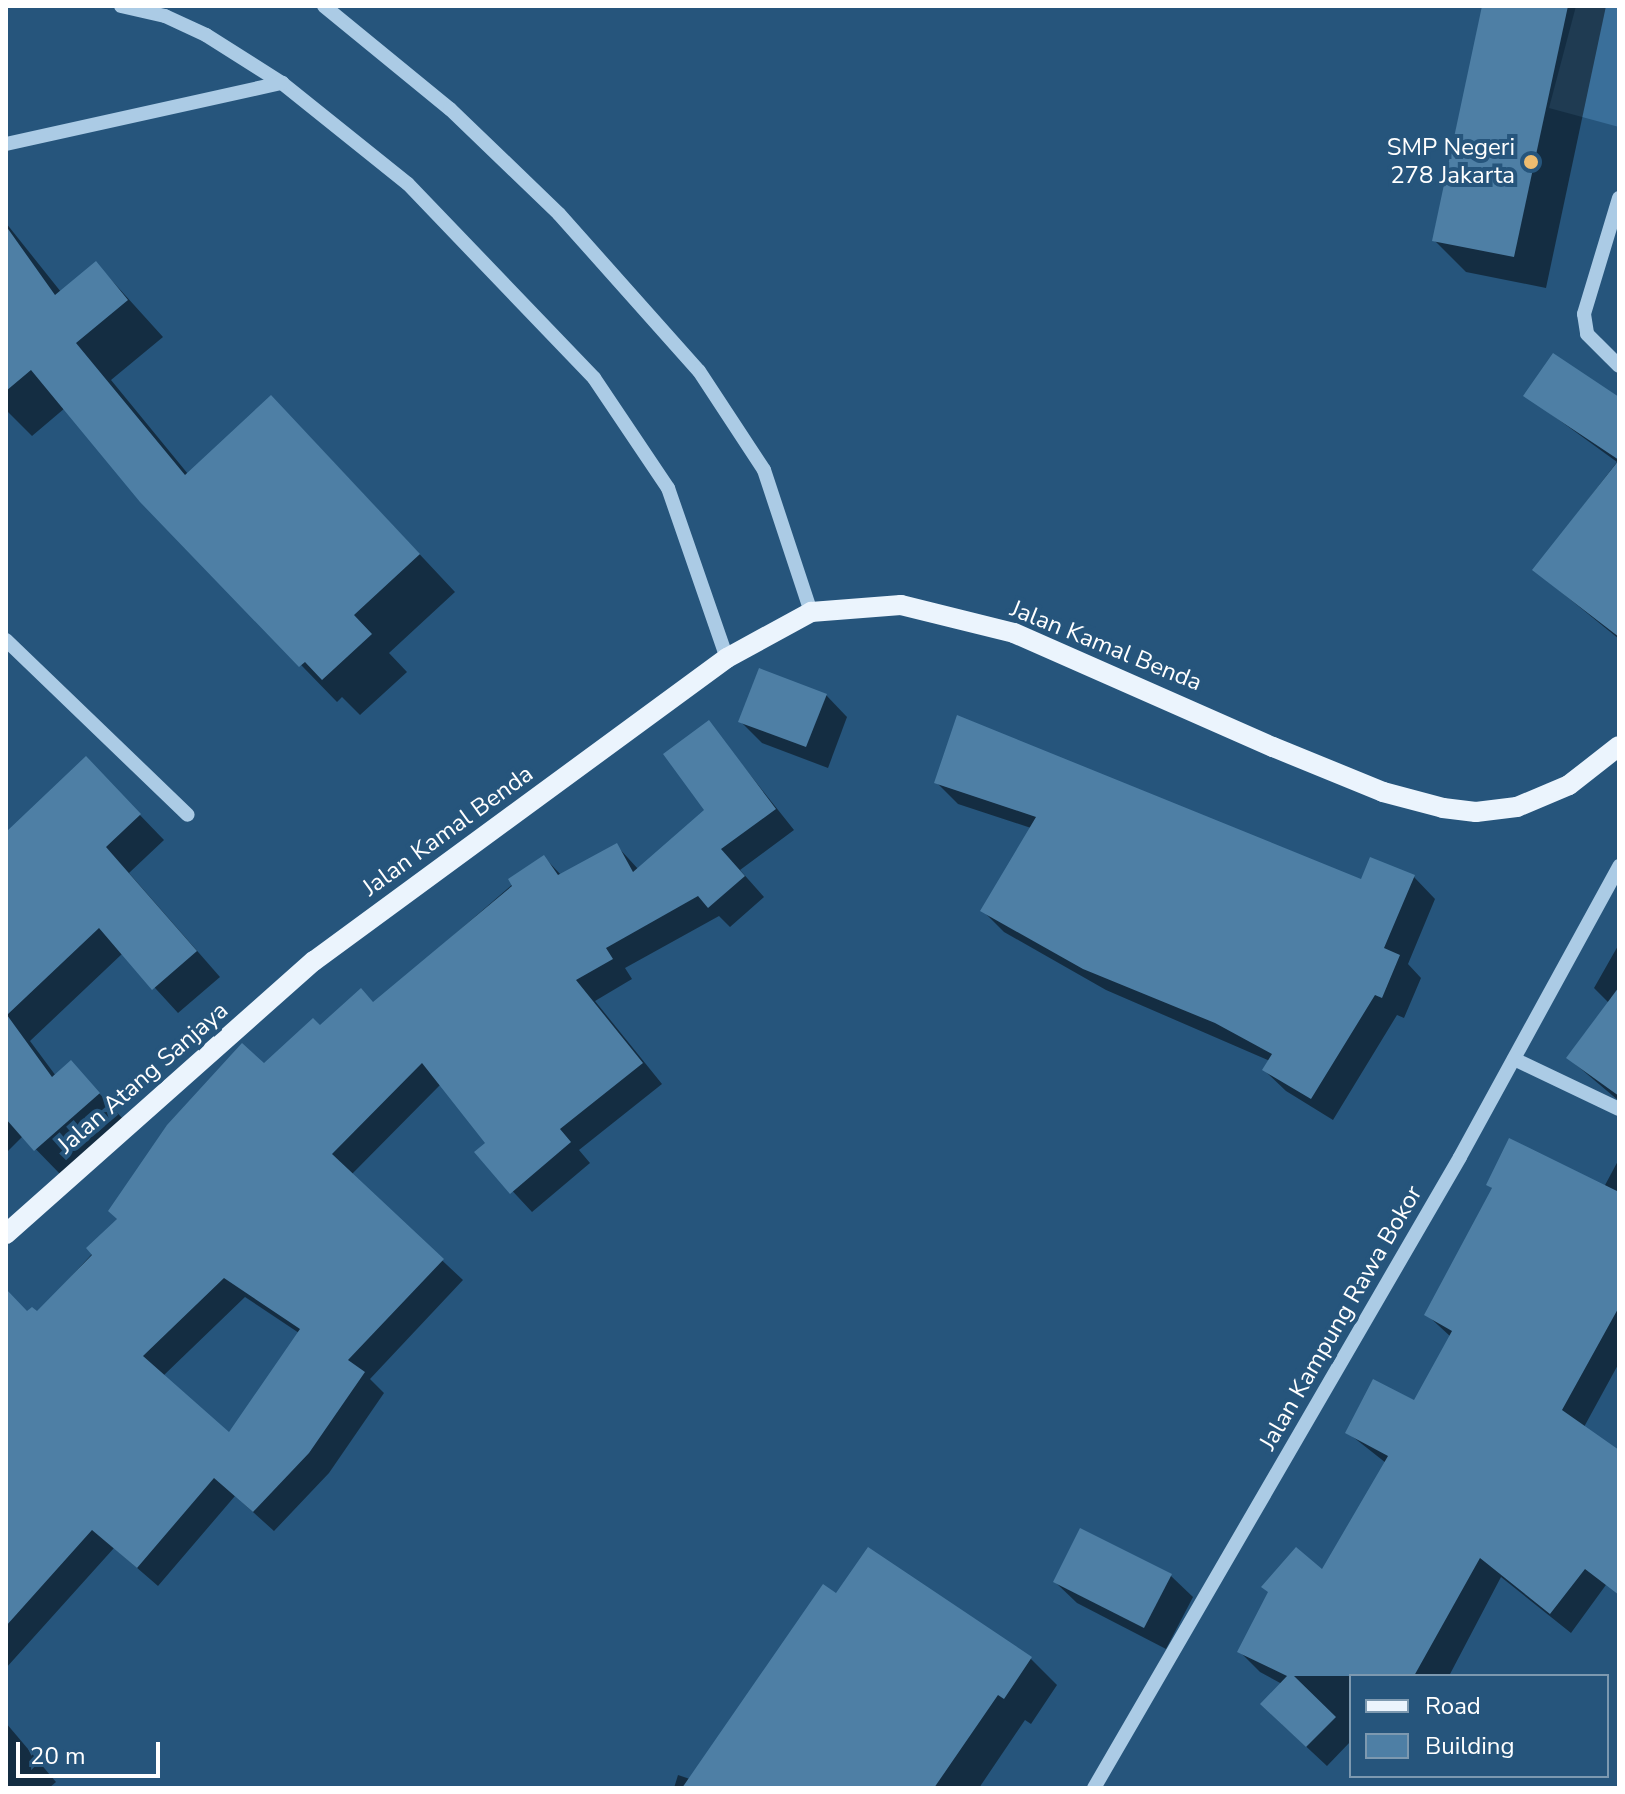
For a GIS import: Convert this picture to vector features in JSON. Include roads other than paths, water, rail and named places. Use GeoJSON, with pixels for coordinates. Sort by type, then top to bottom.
{"type":"FeatureCollection","features":[{"type":"Feature","properties":{"kind":"main road","name":"Jalan Kamal Benda"},"geometry":{"type":"LineString","coordinates":[[314,961],[727,658],[811,612],[901,605],[1014,633],[1314,764],[1383,792],[1443,808],[1476,812],[1517,807],[1569,785],[1619,746]]}},
{"type":"Feature","properties":{"kind":"main road","name":"Jalan Atang Sanjaya"},"geometry":{"type":"LineString","coordinates":[[6,1234],[314,961]]}},
{"type":"Feature","properties":{"kind":"street"},"geometry":{"type":"LineString","coordinates":[[121,6],[165,16],[206,35],[282,83],[408,184],[594,378],[668,488],[727,658]]}},
{"type":"Feature","properties":{"kind":"street"},"geometry":{"type":"LineString","coordinates":[[324,6],[450,109],[559,214],[699,371],[764,470],[811,612]]}},
{"type":"Feature","properties":{"kind":"street"},"geometry":{"type":"LineString","coordinates":[[6,144],[282,83]]}},
{"type":"Feature","properties":{"kind":"street"},"geometry":{"type":"LineString","coordinates":[[1619,198],[1584,314],[1587,334],[1619,366]]}},
{"type":"Feature","properties":{"kind":"street"},"geometry":{"type":"LineString","coordinates":[[6,640],[188,815]]}},
{"type":"Feature","properties":{"kind":"street","name":"Jalan Kampung Rawa Bokor"},"geometry":{"type":"LineString","coordinates":[[1094,1788],[1514,1059],[1619,866]]}},
{"type":"Feature","properties":{"kind":"street"},"geometry":{"type":"LineString","coordinates":[[1514,1059],[1619,1109]]}},
{"type":"Feature","properties":{"kind":"place","name":"SMP Negeri 278 Jakarta"},"geometry":{"type":"Point","coordinates":[1531,162]}}]}
